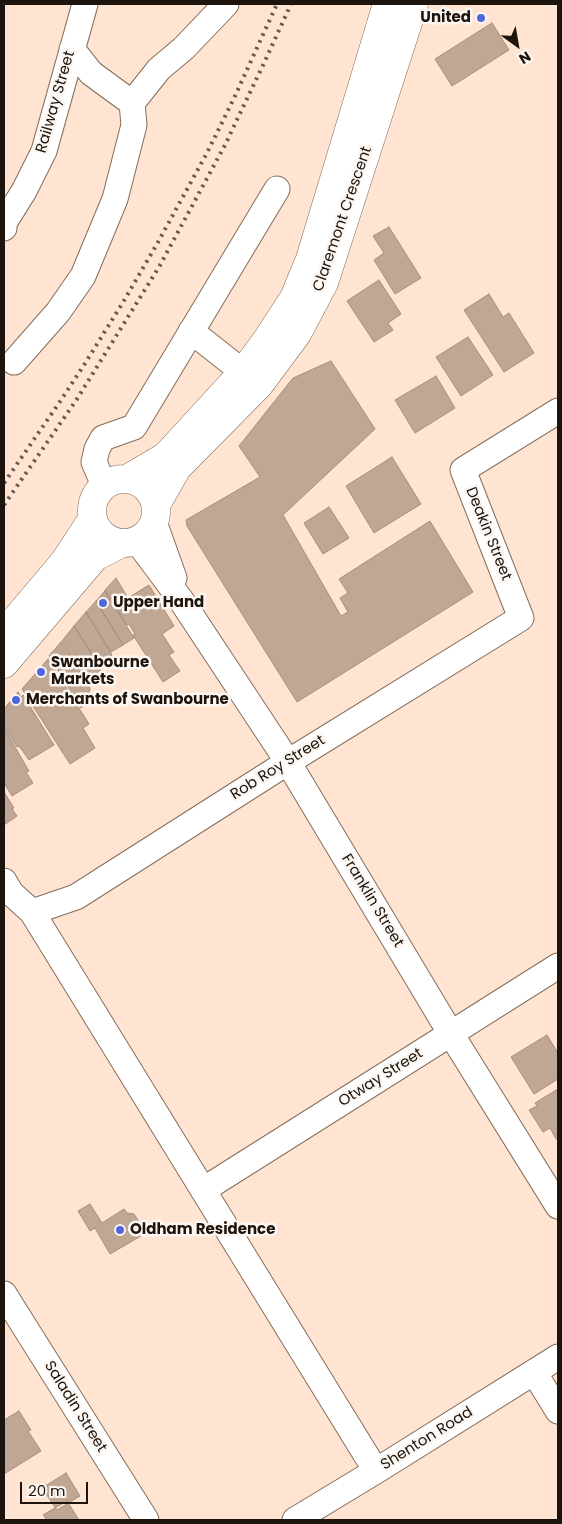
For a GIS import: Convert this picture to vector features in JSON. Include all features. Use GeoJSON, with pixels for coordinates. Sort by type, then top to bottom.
{"type":"FeatureCollection","features":[{"type":"Feature","properties":{"kind":"main road","name":"Claremont Crescent"},"geometry":{"type":"LineString","coordinates":[[117,482],[166,456],[243,372],[294,298],[310,259],[387,4]]}},
{"type":"Feature","properties":{"kind":"main road","name":"Claremont Crescent"},"geometry":{"type":"LineString","coordinates":[[142,528],[177,468],[259,384],[286,349],[297,334],[324,283],[414,4]]}},
{"type":"Feature","properties":{"kind":"main road"},"geometry":{"type":"LineString","coordinates":[[4,664],[94,557],[142,528],[152,495],[146,487],[137,481],[117,482],[99,491],[94,499],[92,509],[96,528],[103,536],[112,541],[142,528]]}},
{"type":"Feature","properties":{"kind":"main road"},"geometry":{"type":"LineString","coordinates":[[4,633],[64,562],[93,518]]}},
{"type":"Feature","properties":{"kind":"street"},"geometry":{"type":"LineString","coordinates":[[64,4],[78,26],[91,73],[132,103]]}},
{"type":"Feature","properties":{"kind":"street"},"geometry":{"type":"LineString","coordinates":[[14,362],[58,312],[83,276],[117,192],[134,125],[132,103],[159,69],[184,48],[226,4]]}},
{"type":"Feature","properties":{"kind":"street","name":"Railway Street"},"geometry":{"type":"LineString","coordinates":[[4,228],[4,224],[24,192],[44,150],[78,26]]}},
{"type":"Feature","properties":{"kind":"street"},"geometry":{"type":"LineString","coordinates":[[117,482],[100,476],[94,462],[97,449],[103,438],[134,427],[277,189]]}},
{"type":"Feature","properties":{"kind":"street"},"geometry":{"type":"LineString","coordinates":[[191,331],[243,372]]}},
{"type":"Feature","properties":{"kind":"street","name":"Deakin Street"},"geometry":{"type":"LineString","coordinates":[[521,618],[463,470],[558,411]]}},
{"type":"Feature","properties":{"kind":"street","name":"Franklin Street"},"geometry":{"type":"LineString","coordinates":[[142,528],[181,600],[288,762],[451,1034],[558,1206]]}},
{"type":"Feature","properties":{"kind":"street","name":"Rob Roy Street"},"geometry":{"type":"LineString","coordinates":[[32,912],[76,897],[288,762],[521,618]]}},
{"type":"Feature","properties":{"kind":"street"},"geometry":{"type":"LineString","coordinates":[[6,891],[32,912],[376,1471]]}},
{"type":"Feature","properties":{"kind":"street","name":"Otway Street"},"geometry":{"type":"LineString","coordinates":[[203,1190],[558,966]]}},
{"type":"Feature","properties":{"kind":"street","name":"Saladin Street"},"geometry":{"type":"LineString","coordinates":[[4,1294],[146,1520]]}},
{"type":"Feature","properties":{"kind":"street","name":"Shenton Road"},"geometry":{"type":"LineString","coordinates":[[295,1520],[558,1357]]}},
{"type":"Feature","properties":{"kind":"street"},"geometry":{"type":"LineString","coordinates":[[534,1372],[558,1412]]}},
{"type":"Feature","properties":{"kind":"building"},"geometry":{"type":"Polygon","coordinates":[[[492,23],[509,50],[452,86],[435,59],[492,23]]]}},
{"type":"Feature","properties":{"kind":"building"},"geometry":{"type":"Polygon","coordinates":[[[389,227],[421,278],[395,294],[374,260],[384,253],[373,236],[389,227]]]}},
{"type":"Feature","properties":{"kind":"building"},"geometry":{"type":"Polygon","coordinates":[[[379,280],[401,314],[388,323],[393,330],[374,342],[347,301],[379,280]]]}},
{"type":"Feature","properties":{"kind":"building"},"geometry":{"type":"Polygon","coordinates":[[[489,294],[503,317],[509,313],[534,353],[504,372],[464,310],[489,294]]]}},
{"type":"Feature","properties":{"kind":"building"},"geometry":{"type":"Polygon","coordinates":[[[468,337],[493,375],[461,396],[436,357],[468,337]]]}},
{"type":"Feature","properties":{"kind":"building"},"geometry":{"type":"Polygon","coordinates":[[[331,361],[375,429],[283,515],[341,616],[348,612],[340,598],[348,593],[339,579],[430,521],[473,592],[297,702],[187,526],[186,520],[260,477],[239,446],[293,378],[331,361]]]}},
{"type":"Feature","properties":{"kind":"building"},"geometry":{"type":"Polygon","coordinates":[[[436,376],[455,408],[415,433],[395,400],[436,376]]]}},
{"type":"Feature","properties":{"kind":"building"},"geometry":{"type":"Polygon","coordinates":[[[392,457],[421,504],[374,533],[346,486],[392,457]]]}},
{"type":"Feature","properties":{"kind":"building"},"geometry":{"type":"Polygon","coordinates":[[[329,507],[349,538],[323,554],[304,523],[329,507]]]}},
{"type":"Feature","properties":{"kind":"building"},"geometry":{"type":"Polygon","coordinates":[[[116,578],[128,598],[149,585],[174,626],[162,634],[174,652],[169,655],[180,671],[163,682],[133,635],[135,634],[129,624],[127,625],[105,590],[116,578]]]}},
{"type":"Feature","properties":{"kind":"building"},"geometry":{"type":"Polygon","coordinates":[[[105,591],[134,638],[123,645],[96,601],[105,591]]]}},
{"type":"Feature","properties":{"kind":"building"},"geometry":{"type":"Polygon","coordinates":[[[96,601],[123,645],[111,652],[86,612],[96,601]]]}},
{"type":"Feature","properties":{"kind":"building"},"geometry":{"type":"Polygon","coordinates":[[[86,612],[112,655],[98,663],[74,626],[86,612]]]}},
{"type":"Feature","properties":{"kind":"building"},"geometry":{"type":"Polygon","coordinates":[[[74,626],[101,670],[86,680],[62,641],[74,626]]]}},
{"type":"Feature","properties":{"kind":"building"},"geometry":{"type":"Polygon","coordinates":[[[61,642],[90,688],[87,703],[81,708],[49,656],[61,642]]]}},
{"type":"Feature","properties":{"kind":"building"},"geometry":{"type":"Polygon","coordinates":[[[48,659],[89,724],[83,728],[95,748],[70,764],[22,689],[48,659]]]}},
{"type":"Feature","properties":{"kind":"building"},"geometry":{"type":"Polygon","coordinates":[[[18,692],[21,697],[23,695],[54,745],[29,760],[19,746],[17,747],[4,726],[4,709],[18,692]]]}},
{"type":"Feature","properties":{"kind":"building"},"geometry":{"type":"Polygon","coordinates":[[[4,728],[29,771],[26,772],[33,783],[12,796],[4,783],[4,728]]]}},
{"type":"Feature","properties":{"kind":"building"},"geometry":{"type":"Polygon","coordinates":[[[4,792],[17,816],[4,825],[4,792]]]}},
{"type":"Feature","properties":{"kind":"building"},"geometry":{"type":"Polygon","coordinates":[[[547,1035],[558,1053],[558,1079],[534,1094],[511,1057],[547,1035]]]}},
{"type":"Feature","properties":{"kind":"building"},"geometry":{"type":"Polygon","coordinates":[[[558,1089],[558,1139],[556,1139],[550,1128],[543,1132],[529,1110],[537,1106],[535,1103],[558,1089]]]}},
{"type":"Feature","properties":{"kind":"building","name":"Oldham Residence"},"geometry":{"type":"Polygon","coordinates":[[[90,1204],[102,1223],[124,1209],[127,1213],[134,1214],[146,1233],[110,1254],[95,1228],[90,1231],[78,1211],[90,1204]]]}},
{"type":"Feature","properties":{"kind":"building"},"geometry":{"type":"Polygon","coordinates":[[[19,1411],[31,1430],[28,1431],[41,1451],[4,1474],[4,1420],[19,1411]]]}},
{"type":"Feature","properties":{"kind":"building"},"geometry":{"type":"Polygon","coordinates":[[[66,1473],[80,1496],[57,1510],[42,1488],[66,1473]]]}},
{"type":"Feature","properties":{"kind":"building"},"geometry":{"type":"Polygon","coordinates":[[[67,1501],[79,1520],[47,1520],[43,1515],[67,1501]]]}},
{"type":"Feature","properties":{"kind":"railway"},"geometry":{"type":"LineString","coordinates":[[4,483],[84,365],[157,244],[208,151],[277,4]]}},
{"type":"Feature","properties":{"kind":"railway"},"geometry":{"type":"LineString","coordinates":[[4,505],[77,399],[159,267],[225,145],[291,4]]}},
{"type":"Feature","properties":{"kind":"place","name":"United"},"geometry":{"type":"Point","coordinates":[481,18]}},
{"type":"Feature","properties":{"kind":"place","name":"Upper Hand"},"geometry":{"type":"Point","coordinates":[103,603]}},
{"type":"Feature","properties":{"kind":"place","name":"Swanbourne Markets"},"geometry":{"type":"Point","coordinates":[41,672]}},
{"type":"Feature","properties":{"kind":"place","name":"Merchants of Swanbourne"},"geometry":{"type":"Point","coordinates":[16,700]}},
{"type":"Feature","properties":{"kind":"place","name":"Oldham Residence"},"geometry":{"type":"Point","coordinates":[120,1230]}}]}
